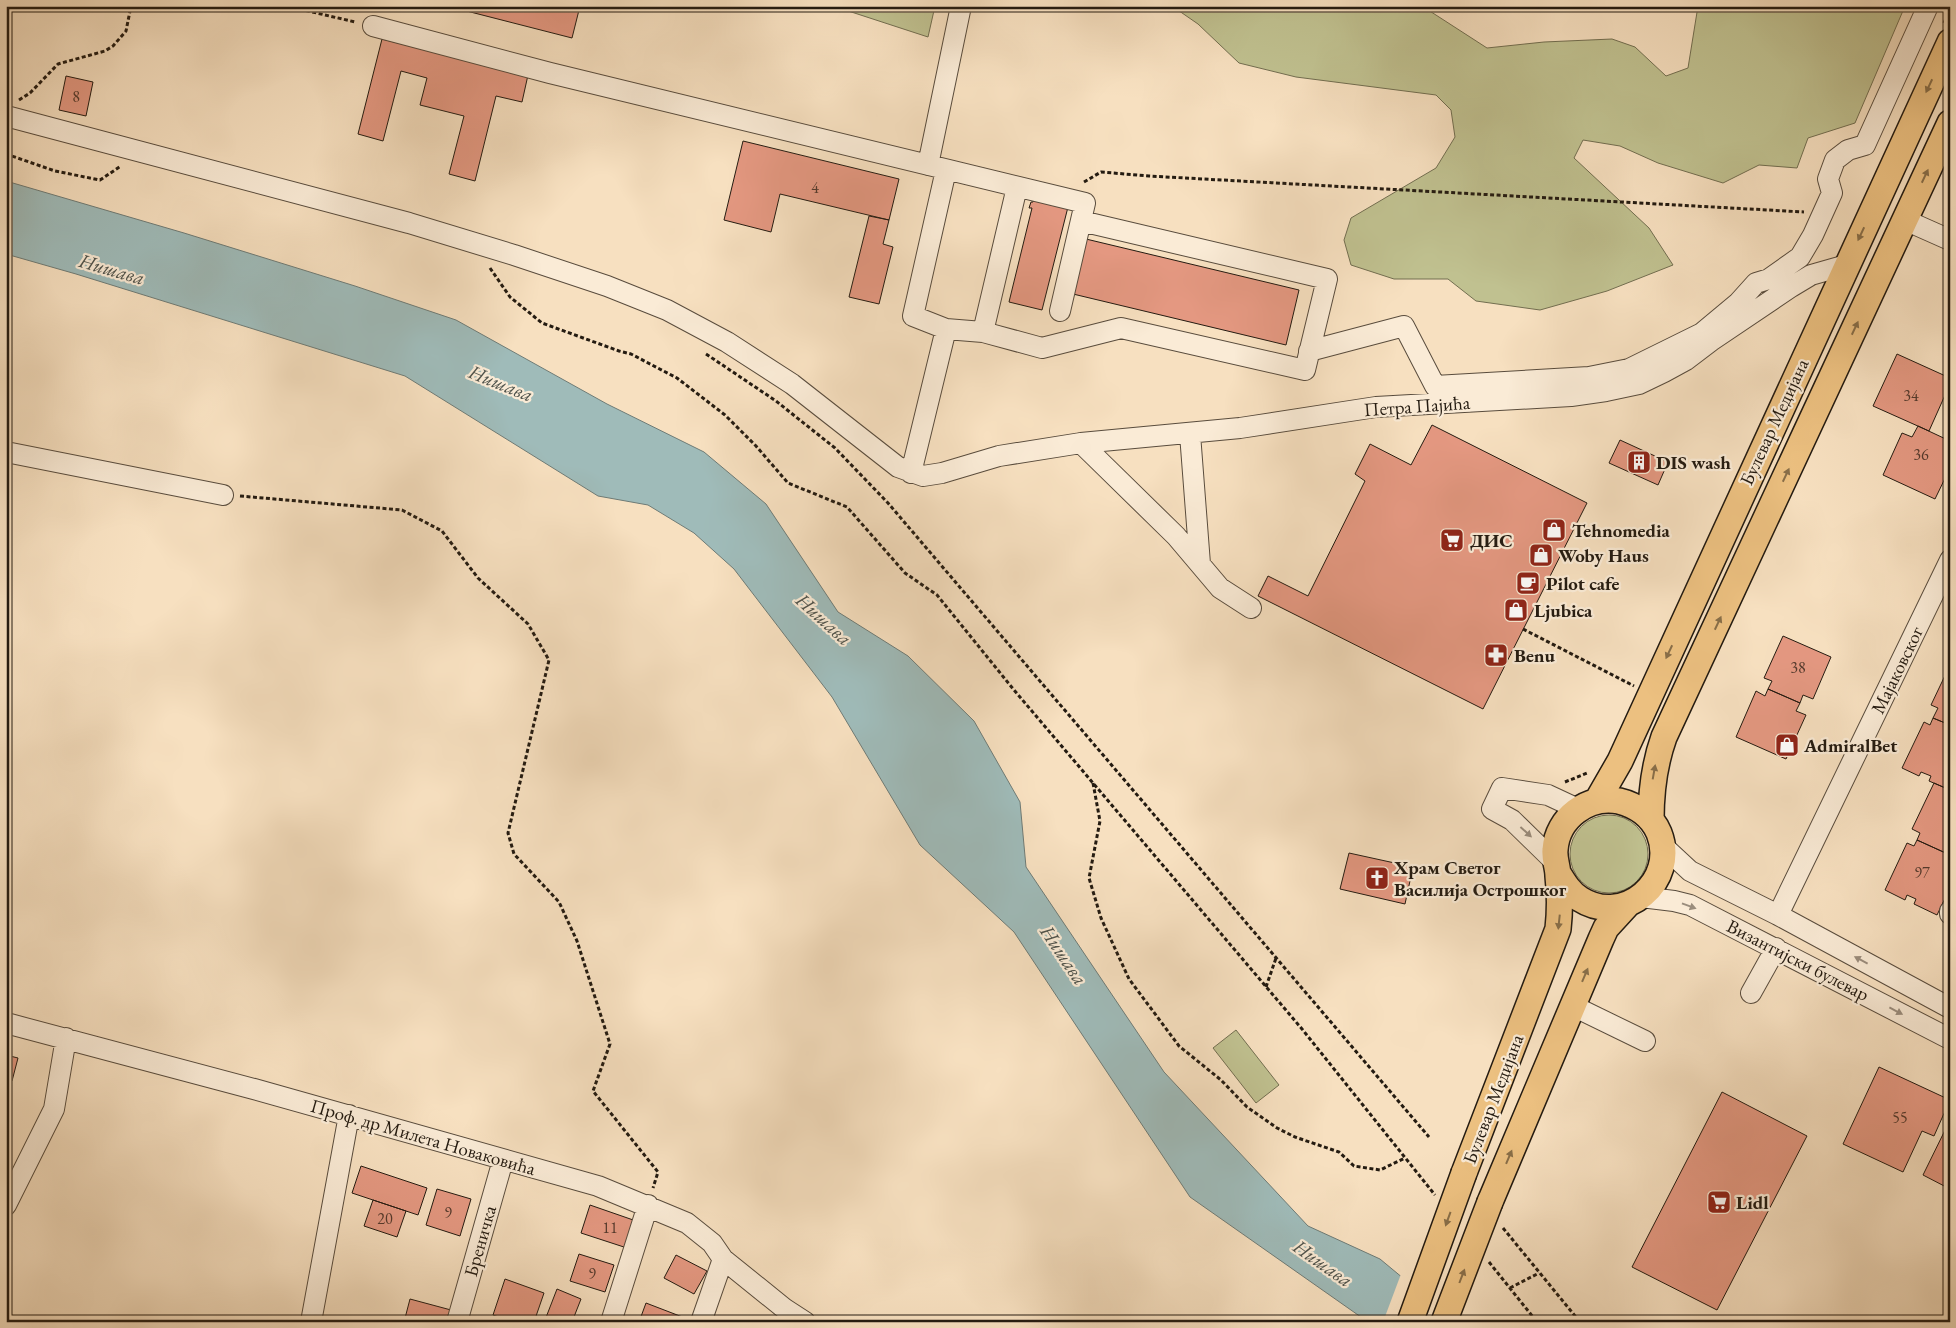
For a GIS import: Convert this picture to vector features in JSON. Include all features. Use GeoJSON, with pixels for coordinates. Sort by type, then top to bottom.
{"type":"FeatureCollection","features":[{"type":"Feature","properties":{"kind":"main road","name":"Булевар Медијана"},"geometry":{"type":"LineString","coordinates":[[1410,1322],[1464,1173],[1558,929],[1560,908],[1557,838],[1569,817],[1587,805],[1620,761],[1950,42]]}},
{"type":"Feature","properties":{"kind":"main road","name":"Булевар Медијана"},"geometry":{"type":"LineString","coordinates":[[1651,820],[1653,779],[1656,760],[1664,737],[1950,123]]}},
{"type":"Feature","properties":{"kind":"main road","name":"Булевар Медијана"},"geometry":{"type":"LineString","coordinates":[[1444,1322],[1490,1202],[1606,928],[1652,887],[1659,874],[1663,860],[1662,845],[1658,832],[1651,820],[1640,810],[1627,803],[1612,800],[1587,805]]}},
{"type":"Feature","properties":{"kind":"main road"},"geometry":{"type":"LineString","coordinates":[[1557,868],[1567,888],[1579,899],[1595,906],[1612,908],[1635,901]]}},
{"type":"Feature","properties":{"kind":"street"},"geometry":{"type":"LineString","coordinates":[[961,6],[913,316],[946,329],[983,332],[1042,348],[1121,328],[1305,370],[1327,279],[1081,220]]}},
{"type":"Feature","properties":{"kind":"street"},"geometry":{"type":"LineString","coordinates":[[1309,351],[1404,326],[1435,386],[1589,377],[1628,369],[1702,333],[1738,303],[1756,283],[1770,279],[1800,257],[1813,235],[1832,193],[1828,179],[1834,160],[1848,150],[1865,145],[1928,6]]}},
{"type":"Feature","properties":{"kind":"street"},"geometry":{"type":"LineString","coordinates":[[373,26],[550,73],[1085,203],[1060,311]]}},
{"type":"Feature","properties":{"kind":"street"},"geometry":{"type":"LineString","coordinates":[[10,109],[410,223],[598,283],[667,310],[727,342],[792,384],[886,459],[911,473],[946,329]]}},
{"type":"Feature","properties":{"kind":"street"},"geometry":{"type":"LineString","coordinates":[[983,332],[1017,187]]}},
{"type":"Feature","properties":{"kind":"street"},"geometry":{"type":"LineString","coordinates":[[1905,220],[1950,240]]}},
{"type":"Feature","properties":{"kind":"street","name":"Петра Пајића"},"geometry":{"type":"LineString","coordinates":[[911,473],[923,476],[942,473],[999,456],[1081,443],[1240,428],[1376,407],[1571,396],[1606,392],[1639,384],[1686,360],[1711,341],[1811,275],[1846,266]]}},
{"type":"Feature","properties":{"kind":"street"},"geometry":{"type":"LineString","coordinates":[[1190,434],[1200,564]]}},
{"type":"Feature","properties":{"kind":"street"},"geometry":{"type":"LineString","coordinates":[[1081,443],[1176,536],[1220,588],[1251,608]]}},
{"type":"Feature","properties":{"kind":"street"},"geometry":{"type":"LineString","coordinates":[[6,452],[223,495]]}},
{"type":"Feature","properties":{"kind":"street","name":"Мајаковског"},"geometry":{"type":"LineString","coordinates":[[1778,915],[1950,560]]}},
{"type":"Feature","properties":{"kind":"street"},"geometry":{"type":"LineString","coordinates":[[1557,868],[1512,820],[1492,809],[1502,788],[1548,795],[1587,805]]}},
{"type":"Feature","properties":{"kind":"street","name":"Византијски булевар"},"geometry":{"type":"LineString","coordinates":[[1662,845],[1690,870],[1778,915],[1950,1008]]}},
{"type":"Feature","properties":{"kind":"street","name":"Византијски булевар"},"geometry":{"type":"LineString","coordinates":[[1635,901],[1674,901],[1690,905],[1950,1039]]}},
{"type":"Feature","properties":{"kind":"street"},"geometry":{"type":"LineString","coordinates":[[1751,994],[1776,948]]}},
{"type":"Feature","properties":{"kind":"street"},"geometry":{"type":"LineString","coordinates":[[1573,1006],[1646,1041]]}},
{"type":"Feature","properties":{"kind":"street","name":"Проф. др Милета Новаковића"},"geometry":{"type":"LineString","coordinates":[[6,1023],[349,1115],[598,1186],[687,1222],[712,1243],[724,1259],[805,1322]]}},
{"type":"Feature","properties":{"kind":"street"},"geometry":{"type":"LineString","coordinates":[[6,1205],[54,1109],[66,1038]]}},
{"type":"Feature","properties":{"kind":"street"},"geometry":{"type":"LineString","coordinates":[[311,1322],[349,1115]]}},
{"type":"Feature","properties":{"kind":"street","name":"Бреничка"},"geometry":{"type":"LineString","coordinates":[[457,1322],[503,1160]]}},
{"type":"Feature","properties":{"kind":"street"},"geometry":{"type":"LineString","coordinates":[[611,1322],[648,1205]]}},
{"type":"Feature","properties":{"kind":"street"},"geometry":{"type":"LineString","coordinates":[[701,1322],[724,1259]]}},
{"type":"Feature","properties":{"kind":"path"},"geometry":{"type":"LineString","coordinates":[[10,109],[58,64],[105,51],[113,46],[126,31],[131,6]]}},
{"type":"Feature","properties":{"kind":"path"},"geometry":{"type":"LineString","coordinates":[[287,6],[373,26]]}},
{"type":"Feature","properties":{"kind":"path"},"geometry":{"type":"LineString","coordinates":[[6,154],[55,171],[100,180],[122,166]]}},
{"type":"Feature","properties":{"kind":"path"},"geometry":{"type":"LineString","coordinates":[[1084,182],[1101,172],[1823,213]]}},
{"type":"Feature","properties":{"kind":"path"},"geometry":{"type":"LineString","coordinates":[[497,268],[488,265],[510,297],[542,323],[619,352],[631,354],[677,378],[725,415],[756,446],[788,483],[847,507],[905,573],[938,595],[1014,690],[1266,987],[1436,1196]]}},
{"type":"Feature","properties":{"kind":"path"},"geometry":{"type":"LineString","coordinates":[[700,350],[776,401],[835,448],[888,503],[1428,1137]]}},
{"type":"Feature","properties":{"kind":"path"},"geometry":{"type":"LineString","coordinates":[[223,495],[402,510],[442,531],[478,578],[528,624],[549,660],[508,833],[514,854],[558,902],[577,941],[610,1044],[592,1091],[658,1172],[648,1205]]}},
{"type":"Feature","properties":{"kind":"path"},"geometry":{"type":"LineString","coordinates":[[1523,629],[1635,686]]}},
{"type":"Feature","properties":{"kind":"path"},"geometry":{"type":"LineString","coordinates":[[1558,784],[1580,778],[1590,772]]}},
{"type":"Feature","properties":{"kind":"path"},"geometry":{"type":"LineString","coordinates":[[1092,782],[1100,820],[1089,878],[1102,918],[1129,979],[1179,1046],[1221,1080],[1247,1107],[1277,1128],[1295,1137],[1340,1152],[1354,1166],[1380,1170],[1405,1158]]}},
{"type":"Feature","properties":{"kind":"path"},"geometry":{"type":"LineString","coordinates":[[1266,987],[1276,958]]}},
{"type":"Feature","properties":{"kind":"path"},"geometry":{"type":"LineString","coordinates":[[1502,1227],[1580,1322]]}},
{"type":"Feature","properties":{"kind":"path"},"geometry":{"type":"LineString","coordinates":[[1486,1258],[1537,1322]]}},
{"type":"Feature","properties":{"kind":"path"},"geometry":{"type":"LineString","coordinates":[[1510,1288],[1539,1273]]}},
{"type":"Feature","properties":{"kind":"green space"},"geometry":{"type":"Polygon","coordinates":[[[833,6],[935,6],[928,37],[833,6]]]}},
{"type":"Feature","properties":{"kind":"green space"},"geometry":{"type":"Polygon","coordinates":[[[1172,6],[1422,6],[1487,48],[1544,42],[1612,39],[1635,47],[1666,76],[1688,68],[1698,6],[1905,6],[1855,123],[1808,138],[1797,168],[1759,165],[1723,183],[1658,163],[1620,146],[1583,140],[1574,158],[1649,228],[1673,265],[1607,291],[1540,310],[1476,301],[1448,279],[1394,279],[1351,265],[1344,240],[1351,218],[1436,168],[1455,137],[1451,110],[1436,95],[1296,77],[1239,63],[1198,24],[1172,6]]]}},
{"type":"Feature","properties":{"kind":"green space"},"geometry":{"type":"Polygon","coordinates":[[[1609,815],[1624,818],[1637,826],[1645,839],[1648,854],[1645,869],[1637,882],[1624,890],[1609,893],[1594,890],[1581,882],[1573,869],[1570,854],[1573,839],[1581,826],[1594,818],[1609,815]]]}},
{"type":"Feature","properties":{"kind":"green space"},"geometry":{"type":"Polygon","coordinates":[[[1236,1030],[1279,1085],[1256,1103],[1213,1048],[1236,1030]]]}},
{"type":"Feature","properties":{"kind":"water","name":"Нишава"},"geometry":{"type":"Polygon","coordinates":[[[6,181],[184,233],[355,286],[456,320],[607,404],[704,452],[766,504],[838,612],[908,656],[974,721],[1020,802],[1026,867],[1164,1072],[1308,1226],[1380,1259],[1456,1322],[1368,1322],[1190,1197],[1014,932],[920,845],[832,697],[734,569],[694,533],[648,505],[598,496],[405,376],[6,254],[6,181]]]}},
{"type":"Feature","properties":{"kind":"pier"},"geometry":{"type":"Polygon","coordinates":[[[1401,1274],[1458,1320],[1458,1322],[1383,1322],[1401,1274]]]}},
{"type":"Feature","properties":{"kind":"building"},"geometry":{"type":"Polygon","coordinates":[[[447,6],[580,6],[572,38],[447,6]]]}},
{"type":"Feature","properties":{"kind":"building"},"geometry":{"type":"Polygon","coordinates":[[[382,39],[528,75],[522,102],[496,96],[475,181],[449,174],[464,116],[420,105],[427,78],[401,71],[383,141],[358,134],[382,39]]]}},
{"type":"Feature","properties":{"kind":"building"},"geometry":{"type":"Polygon","coordinates":[[[66,76],[93,82],[86,116],[59,110],[66,76]]]}},
{"type":"Feature","properties":{"kind":"building"},"geometry":{"type":"Polygon","coordinates":[[[743,141],[899,179],[889,220],[780,194],[771,232],[724,220],[743,141]]]}},
{"type":"Feature","properties":{"kind":"building"},"geometry":{"type":"Polygon","coordinates":[[[1035,195],[1069,203],[1042,310],[1009,302],[1032,208],[1029,208],[1035,195]]]}},
{"type":"Feature","properties":{"kind":"building"},"geometry":{"type":"Polygon","coordinates":[[[869,216],[889,220],[883,244],[893,247],[879,304],[849,297],[869,216]]]}},
{"type":"Feature","properties":{"kind":"building"},"geometry":{"type":"Polygon","coordinates":[[[1086,239],[1299,290],[1286,345],[1073,294],[1086,239]]]}},
{"type":"Feature","properties":{"kind":"building"},"geometry":{"type":"Polygon","coordinates":[[[1897,354],[1950,378],[1950,384],[1929,431],[1873,406],[1897,354]]]}},
{"type":"Feature","properties":{"kind":"building","name":"ДИС"},"geometry":{"type":"Polygon","coordinates":[[[1432,425],[1587,503],[1483,709],[1258,596],[1268,576],[1308,596],[1365,481],[1355,474],[1370,444],[1411,465],[1432,425]]]}},
{"type":"Feature","properties":{"kind":"building"},"geometry":{"type":"Polygon","coordinates":[[[1918,426],[1950,441],[1950,468],[1935,499],[1883,475],[1902,433],[1912,437],[1918,426]]]}},
{"type":"Feature","properties":{"kind":"building","name":"DIS wash"},"geometry":{"type":"Polygon","coordinates":[[[1620,440],[1668,462],[1658,485],[1609,463],[1620,440]]]}},
{"type":"Feature","properties":{"kind":"building"},"geometry":{"type":"Polygon","coordinates":[[[1783,636],[1831,657],[1813,699],[1803,695],[1800,703],[1768,689],[1772,681],[1764,678],[1783,636]]]}},
{"type":"Feature","properties":{"kind":"building"},"geometry":{"type":"Polygon","coordinates":[[[1950,665],[1950,725],[1933,718],[1938,708],[1931,705],[1950,665]]]}},
{"type":"Feature","properties":{"kind":"building"},"geometry":{"type":"Polygon","coordinates":[[[1768,689],[1800,703],[1796,711],[1806,715],[1786,759],[1736,737],[1756,691],[1765,696],[1768,689]]]}},
{"type":"Feature","properties":{"kind":"building"},"geometry":{"type":"Polygon","coordinates":[[[1933,718],[1950,725],[1950,790],[1929,781],[1931,776],[1921,772],[1919,776],[1902,768],[1924,722],[1930,725],[1933,718]]]}},
{"type":"Feature","properties":{"kind":"building"},"geometry":{"type":"Polygon","coordinates":[[[1934,783],[1950,790],[1950,855],[1917,840],[1920,833],[1912,829],[1934,783]]]}},
{"type":"Feature","properties":{"kind":"building"},"geometry":{"type":"Polygon","coordinates":[[[1917,840],[1950,855],[1950,888],[1937,915],[1914,904],[1916,899],[1907,895],[1905,900],[1885,890],[1907,843],[1914,846],[1917,840]]]}},
{"type":"Feature","properties":{"kind":"building","name":"Храм Светог Василија Острошког"},"geometry":{"type":"Polygon","coordinates":[[[1349,853],[1413,867],[1405,904],[1340,889],[1349,853]]]}},
{"type":"Feature","properties":{"kind":"building"},"geometry":{"type":"Polygon","coordinates":[[[6,1055],[18,1058],[12,1081],[6,1080],[6,1055]]]}},
{"type":"Feature","properties":{"kind":"building"},"geometry":{"type":"Polygon","coordinates":[[[1879,1067],[1950,1100],[1934,1136],[1922,1131],[1903,1172],[1843,1144],[1879,1067]]]}},
{"type":"Feature","properties":{"kind":"building","name":"Lidl"},"geometry":{"type":"Polygon","coordinates":[[[1722,1092],[1807,1136],[1717,1310],[1632,1267],[1722,1092]]]}},
{"type":"Feature","properties":{"kind":"building"},"geometry":{"type":"Polygon","coordinates":[[[1950,1120],[1950,1189],[1923,1175],[1950,1120]]]}},
{"type":"Feature","properties":{"kind":"building"},"geometry":{"type":"Polygon","coordinates":[[[361,1166],[427,1188],[418,1215],[352,1193],[361,1166]]]}},
{"type":"Feature","properties":{"kind":"building"},"geometry":{"type":"Polygon","coordinates":[[[437,1189],[471,1199],[460,1236],[426,1225],[437,1189]]]}},
{"type":"Feature","properties":{"kind":"building"},"geometry":{"type":"Polygon","coordinates":[[[373,1200],[406,1211],[397,1237],[364,1226],[373,1200]]]}},
{"type":"Feature","properties":{"kind":"building"},"geometry":{"type":"Polygon","coordinates":[[[590,1205],[639,1222],[630,1249],[581,1233],[590,1205]]]}},
{"type":"Feature","properties":{"kind":"building"},"geometry":{"type":"Polygon","coordinates":[[[579,1254],[614,1265],[605,1292],[570,1281],[579,1254]]]}},
{"type":"Feature","properties":{"kind":"building"},"geometry":{"type":"Polygon","coordinates":[[[676,1255],[707,1271],[694,1294],[664,1278],[676,1255]]]}},
{"type":"Feature","properties":{"kind":"building"},"geometry":{"type":"Polygon","coordinates":[[[505,1279],[544,1293],[534,1322],[513,1322],[493,1315],[505,1279]]]}},
{"type":"Feature","properties":{"kind":"building"},"geometry":{"type":"Polygon","coordinates":[[[557,1289],[581,1299],[572,1322],[550,1322],[545,1320],[557,1289]]]}},
{"type":"Feature","properties":{"kind":"building"},"geometry":{"type":"Polygon","coordinates":[[[410,1299],[451,1310],[448,1322],[404,1322],[410,1299]]]}},
{"type":"Feature","properties":{"kind":"building"},"geometry":{"type":"Polygon","coordinates":[[[646,1303],[685,1318],[684,1322],[639,1322],[646,1303]]]}},
{"type":"Feature","properties":{"kind":"place","name":"DIS wash"},"geometry":{"type":"Point","coordinates":[1639,462]}},
{"type":"Feature","properties":{"kind":"place","name":"Tehnomedia"},"geometry":{"type":"Point","coordinates":[1554,530]}},
{"type":"Feature","properties":{"kind":"place","name":"ДИС"},"geometry":{"type":"Point","coordinates":[1452,540]}},
{"type":"Feature","properties":{"kind":"place","name":"Woby Haus"},"geometry":{"type":"Point","coordinates":[1541,555]}},
{"type":"Feature","properties":{"kind":"place","name":"Pilot cafe"},"geometry":{"type":"Point","coordinates":[1528,583]}},
{"type":"Feature","properties":{"kind":"place","name":"Ljubica"},"geometry":{"type":"Point","coordinates":[1516,610]}},
{"type":"Feature","properties":{"kind":"place","name":"Benu"},"geometry":{"type":"Point","coordinates":[1496,655]}},
{"type":"Feature","properties":{"kind":"place","name":"AdmiralBet"},"geometry":{"type":"Point","coordinates":[1787,745]}},
{"type":"Feature","properties":{"kind":"place","name":"Храм Светог Василија Острошког"},"geometry":{"type":"Point","coordinates":[1377,878]}},
{"type":"Feature","properties":{"kind":"place","name":"Lidl"},"geometry":{"type":"Point","coordinates":[1719,1202]}}]}
